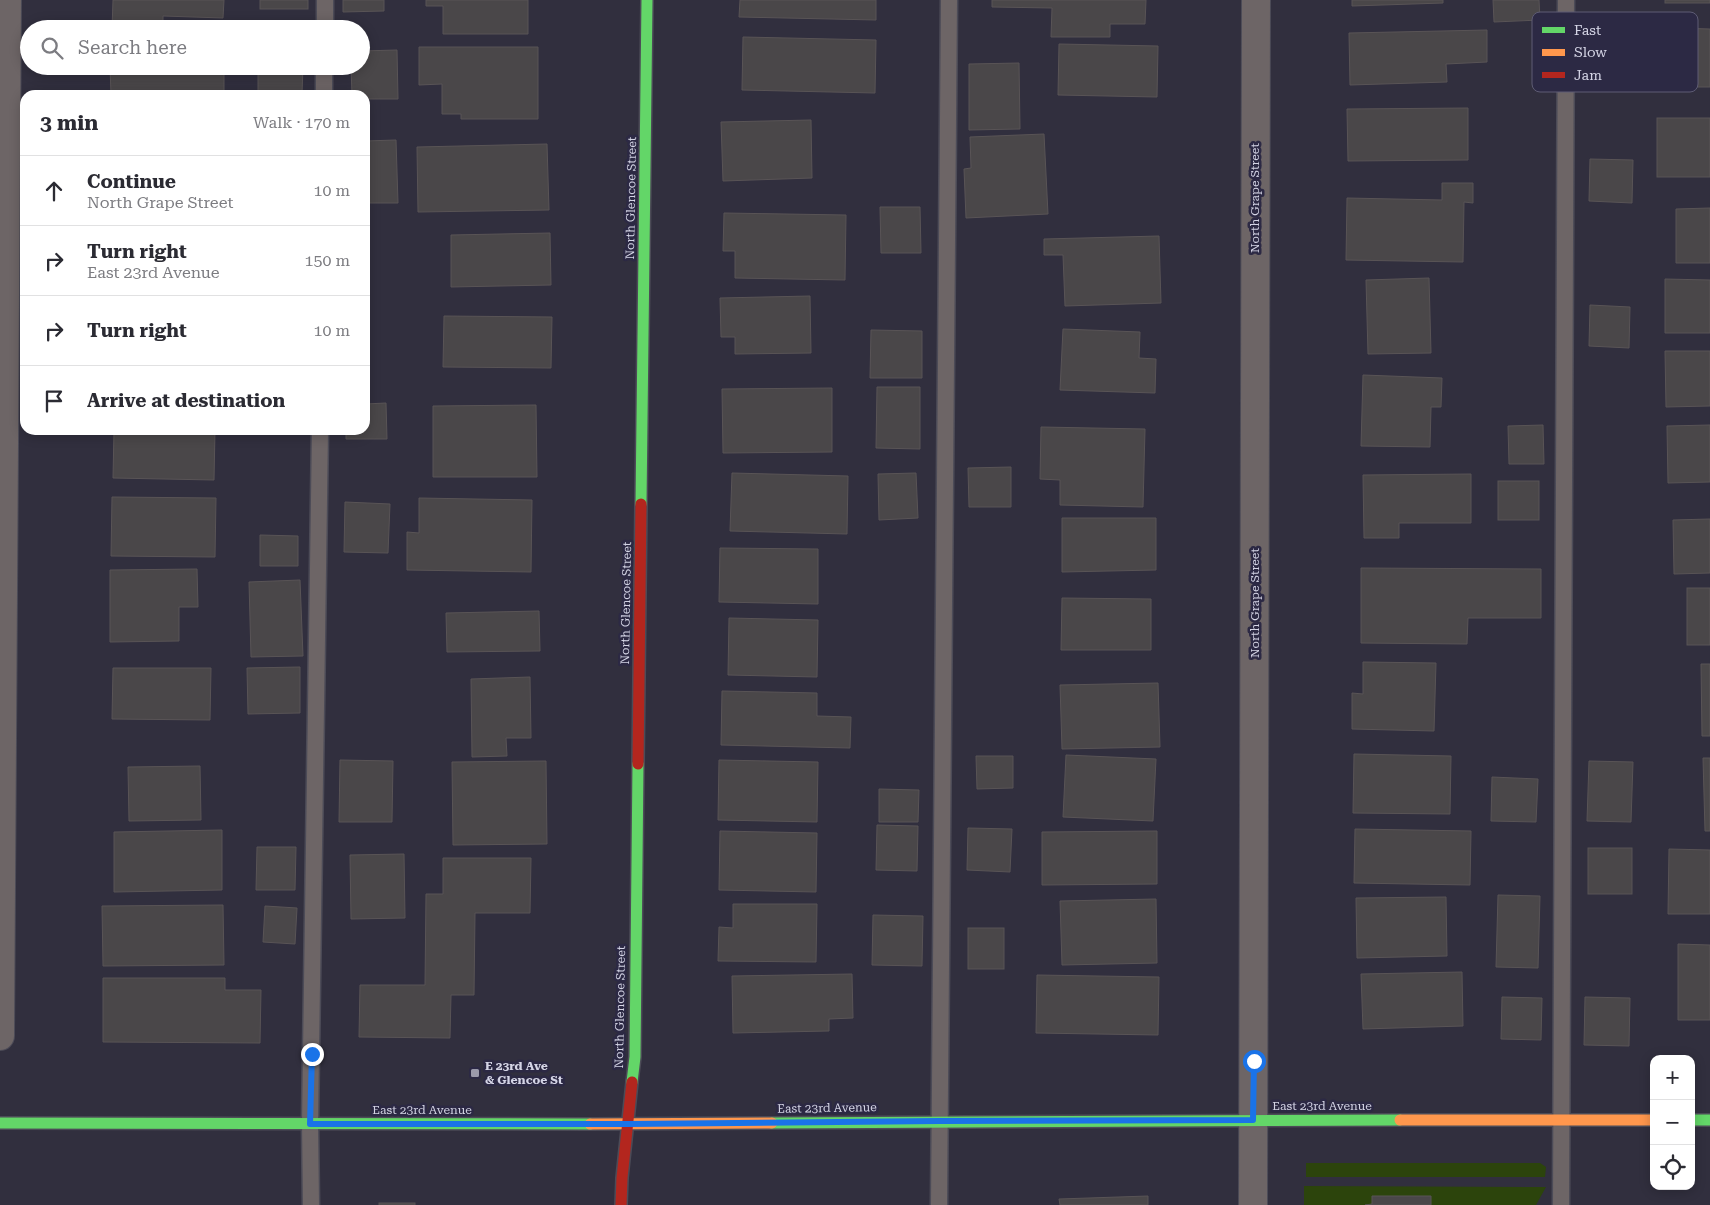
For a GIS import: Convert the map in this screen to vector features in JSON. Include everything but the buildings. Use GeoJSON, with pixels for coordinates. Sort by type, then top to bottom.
{"type":"FeatureCollection","features":[{"type":"Feature","properties":{"kind":"street"},"geometry":{"type":"LineString","coordinates":[[0,1036],[7,0]]}},
{"type":"Feature","properties":{"kind":"street","name":"North Glencoe Street"},"geometry":{"type":"LineString","coordinates":[[621,1205],[635,1057],[648,0]]}},
{"type":"Feature","properties":{"kind":"street","name":"North Grape Street"},"geometry":{"type":"LineString","coordinates":[[1253,1205],[1256,0]]}},
{"type":"Feature","properties":{"kind":"street","name":"East 23rd Avenue"},"geometry":{"type":"LineString","coordinates":[[0,1124],[628,1124],[939,1121],[1650,1120]]}},
{"type":"Feature","properties":{"kind":"street"},"geometry":{"type":"LineString","coordinates":[[1695,1120],[1710,1120]]}},
{"type":"Feature","properties":{"kind":"lane"},"geometry":{"type":"LineString","coordinates":[[325,0],[325,20]]}},
{"type":"Feature","properties":{"kind":"lane"},"geometry":{"type":"LineString","coordinates":[[939,1205],[949,0]]}},
{"type":"Feature","properties":{"kind":"lane"},"geometry":{"type":"LineString","coordinates":[[324,75],[324,90]]}},
{"type":"Feature","properties":{"kind":"lane"},"geometry":{"type":"LineString","coordinates":[[1561,1205],[1566,92]]}},
{"type":"Feature","properties":{"kind":"lane"},"geometry":{"type":"LineString","coordinates":[[310,1205],[320,435]]}},
{"type":"Feature","properties":{"kind":"green space"},"geometry":{"type":"Polygon","coordinates":[[[1306,1163],[1540,1163],[1546,1167],[1545,1177],[1306,1177],[1306,1163]]]}},
{"type":"Feature","properties":{"kind":"green space"},"geometry":{"type":"Polygon","coordinates":[[[1304,1186],[1546,1187],[1536,1205],[1431,1205],[1431,1196],[1365,1205],[1304,1205],[1304,1186]]]}},
{"type":"Feature","properties":{"kind":"traffic: fast"},"geometry":{"type":"LineString","coordinates":[[641,504],[647,0]]}},
{"type":"Feature","properties":{"kind":"traffic: fast"},"geometry":{"type":"LineString","coordinates":[[632,1082],[635,1057],[638,764]]}},
{"type":"Feature","properties":{"kind":"traffic: fast"},"geometry":{"type":"LineString","coordinates":[[772,1123],[1400,1120]]}},
{"type":"Feature","properties":{"kind":"traffic: fast"},"geometry":{"type":"LineString","coordinates":[[1695,1120],[1710,1120]]}},
{"type":"Feature","properties":{"kind":"traffic: fast"},"geometry":{"type":"LineString","coordinates":[[0,1123],[590,1124]]}},
{"type":"Feature","properties":{"kind":"traffic: slow"},"geometry":{"type":"LineString","coordinates":[[1400,1120],[1650,1120]]}},
{"type":"Feature","properties":{"kind":"traffic: slow"},"geometry":{"type":"LineString","coordinates":[[590,1124],[772,1123]]}},
{"type":"Feature","properties":{"kind":"traffic: jam"},"geometry":{"type":"LineString","coordinates":[[638,764],[641,504]]}},
{"type":"Feature","properties":{"kind":"traffic: jam"},"geometry":{"type":"LineString","coordinates":[[621,1205],[632,1082]]}},
{"type":"Feature","properties":{"kind":"place","name":"E 23rd Ave & Glencoe St"},"geometry":{"type":"Point","coordinates":[475,1073]}},
{"type":"Feature","properties":{"kind":"route"},"geometry":{"type":"LineString","coordinates":[[312,1054],[310,1124],[1253,1120],[1254,1061]]}}]}
